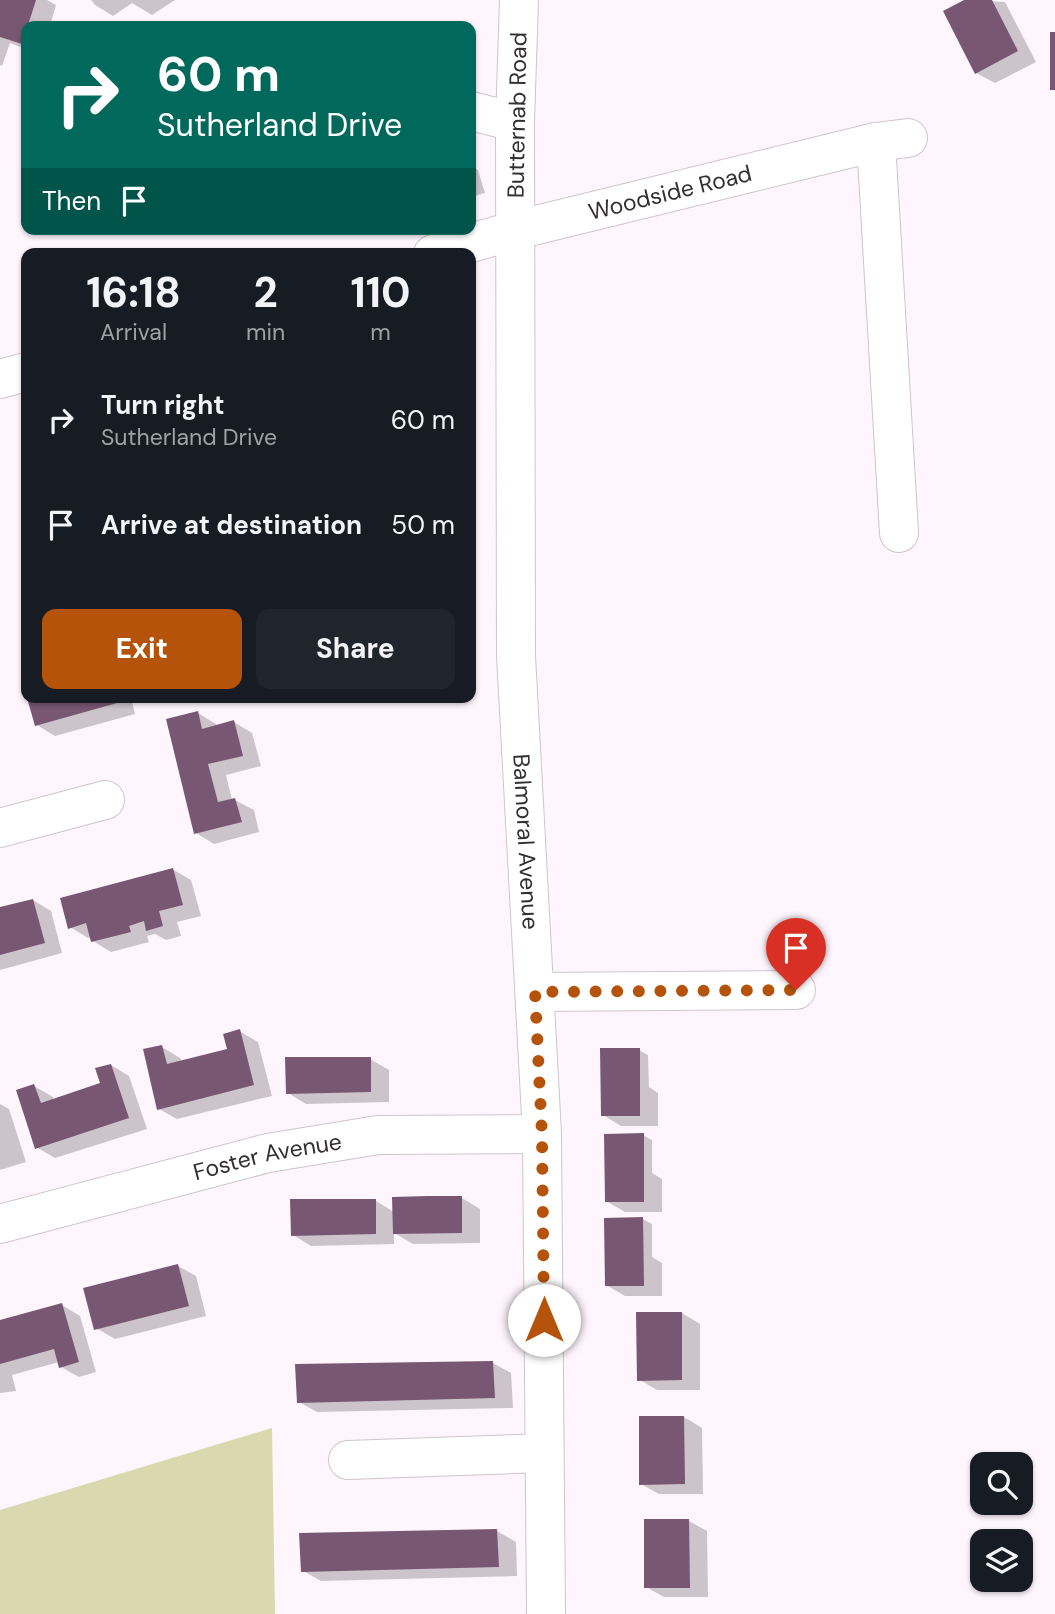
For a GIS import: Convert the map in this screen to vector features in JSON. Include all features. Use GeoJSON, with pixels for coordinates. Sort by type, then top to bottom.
{"type":"FeatureCollection","features":[{"type":"Feature","properties":{"kind":"street","name":"Butternab Road"},"geometry":{"type":"LineString","coordinates":[[516,230],[515,122],[519,0]]}},
{"type":"Feature","properties":{"kind":"street"},"geometry":{"type":"LineString","coordinates":[[476,112],[515,122]]}},
{"type":"Feature","properties":{"kind":"street","name":"Woodside Road"},"geometry":{"type":"LineString","coordinates":[[454,248],[516,230],[892,140],[899,533]]}},
{"type":"Feature","properties":{"kind":"street","name":"Balmoral Avenue"},"geometry":{"type":"LineString","coordinates":[[516,230],[516,656],[542,1135],[545,1614]]}},
{"type":"Feature","properties":{"kind":"street"},"geometry":{"type":"LineString","coordinates":[[0,379],[21,373]]}},
{"type":"Feature","properties":{"kind":"street"},"geometry":{"type":"LineString","coordinates":[[0,828],[105,800]]}},
{"type":"Feature","properties":{"kind":"street"},"geometry":{"type":"LineString","coordinates":[[535,992],[796,990]]}},
{"type":"Feature","properties":{"kind":"street","name":"Foster Avenue"},"geometry":{"type":"LineString","coordinates":[[0,1224],[268,1153],[378,1135],[542,1135]]}},
{"type":"Feature","properties":{"kind":"street"},"geometry":{"type":"LineString","coordinates":[[348,1460],[544,1452]]}},
{"type":"Feature","properties":{"kind":"shaded area"},"geometry":{"type":"Polygon","coordinates":[[[272,1428],[275,1614],[0,1614],[0,1510],[272,1428]]]}},
{"type":"Feature","properties":{"kind":"building"},"geometry":{"type":"Polygon","coordinates":[[[0,0],[36,0],[29,21],[21,21],[21,44],[0,37],[0,0]]]}},
{"type":"Feature","properties":{"kind":"building"},"geometry":{"type":"Polygon","coordinates":[[[964,0],[992,0],[1018,51],[975,74],[943,11],[964,0]]]}},
{"type":"Feature","properties":{"kind":"building"},"geometry":{"type":"Polygon","coordinates":[[[1050,32],[1055,32],[1055,90],[1050,90],[1050,32]]]}},
{"type":"Feature","properties":{"kind":"building"},"geometry":{"type":"Polygon","coordinates":[[[28,703],[117,703],[35,726],[28,703]]]}},
{"type":"Feature","properties":{"kind":"building"},"geometry":{"type":"Polygon","coordinates":[[[198,711],[202,729],[234,720],[243,756],[208,764],[218,802],[235,798],[242,822],[194,834],[166,719],[198,711]]]}},
{"type":"Feature","properties":{"kind":"building"},"geometry":{"type":"Polygon","coordinates":[[[173,868],[183,905],[159,911],[163,926],[146,931],[144,921],[129,926],[131,932],[91,942],[86,923],[68,929],[60,898],[173,868]]]}},
{"type":"Feature","properties":{"kind":"building"},"geometry":{"type":"Polygon","coordinates":[[[33,899],[45,943],[0,955],[0,907],[33,899]]]}},
{"type":"Feature","properties":{"kind":"building"},"geometry":{"type":"Polygon","coordinates":[[[240,1029],[254,1085],[157,1110],[143,1049],[162,1045],[167,1064],[227,1049],[223,1034],[240,1029]]]}},
{"type":"Feature","properties":{"kind":"building"},"geometry":{"type":"Polygon","coordinates":[[[600,1048],[640,1048],[640,1116],[601,1116],[600,1048]]]}},
{"type":"Feature","properties":{"kind":"building"},"geometry":{"type":"Polygon","coordinates":[[[285,1057],[371,1057],[371,1092],[286,1094],[285,1057]]]}},
{"type":"Feature","properties":{"kind":"building"},"geometry":{"type":"Polygon","coordinates":[[[111,1064],[129,1118],[35,1149],[16,1090],[34,1084],[41,1103],[100,1083],[95,1068],[111,1064]]]}},
{"type":"Feature","properties":{"kind":"building"},"geometry":{"type":"Polygon","coordinates":[[[644,1133],[644,1202],[605,1202],[604,1134],[644,1133]]]}},
{"type":"Feature","properties":{"kind":"building"},"geometry":{"type":"Polygon","coordinates":[[[462,1196],[462,1233],[393,1234],[392,1197],[462,1196]]]}},
{"type":"Feature","properties":{"kind":"building"},"geometry":{"type":"Polygon","coordinates":[[[290,1199],[376,1199],[376,1234],[291,1236],[290,1199]]]}},
{"type":"Feature","properties":{"kind":"building"},"geometry":{"type":"Polygon","coordinates":[[[643,1217],[644,1286],[605,1286],[604,1218],[643,1217]]]}},
{"type":"Feature","properties":{"kind":"building"},"geometry":{"type":"Polygon","coordinates":[[[178,1264],[189,1306],[94,1330],[83,1288],[178,1264]]]}},
{"type":"Feature","properties":{"kind":"building"},"geometry":{"type":"Polygon","coordinates":[[[62,1303],[79,1362],[59,1368],[54,1349],[0,1364],[0,1320],[62,1303]]]}},
{"type":"Feature","properties":{"kind":"building"},"geometry":{"type":"Polygon","coordinates":[[[636,1312],[682,1312],[682,1380],[637,1381],[636,1312]]]}},
{"type":"Feature","properties":{"kind":"building"},"geometry":{"type":"Polygon","coordinates":[[[493,1361],[495,1398],[297,1403],[295,1364],[493,1361]]]}},
{"type":"Feature","properties":{"kind":"building"},"geometry":{"type":"Polygon","coordinates":[[[639,1416],[684,1416],[685,1484],[639,1485],[639,1416]]]}},
{"type":"Feature","properties":{"kind":"building"},"geometry":{"type":"Polygon","coordinates":[[[644,1519],[689,1519],[690,1588],[644,1588],[644,1519]]]}},
{"type":"Feature","properties":{"kind":"building"},"geometry":{"type":"Polygon","coordinates":[[[497,1529],[499,1567],[301,1572],[299,1533],[497,1529]]]}},
{"type":"Feature","properties":{"kind":"route"},"geometry":{"type":"LineString","coordinates":[[544,1320],[542,1135],[535,992],[796,990]]}}]}
